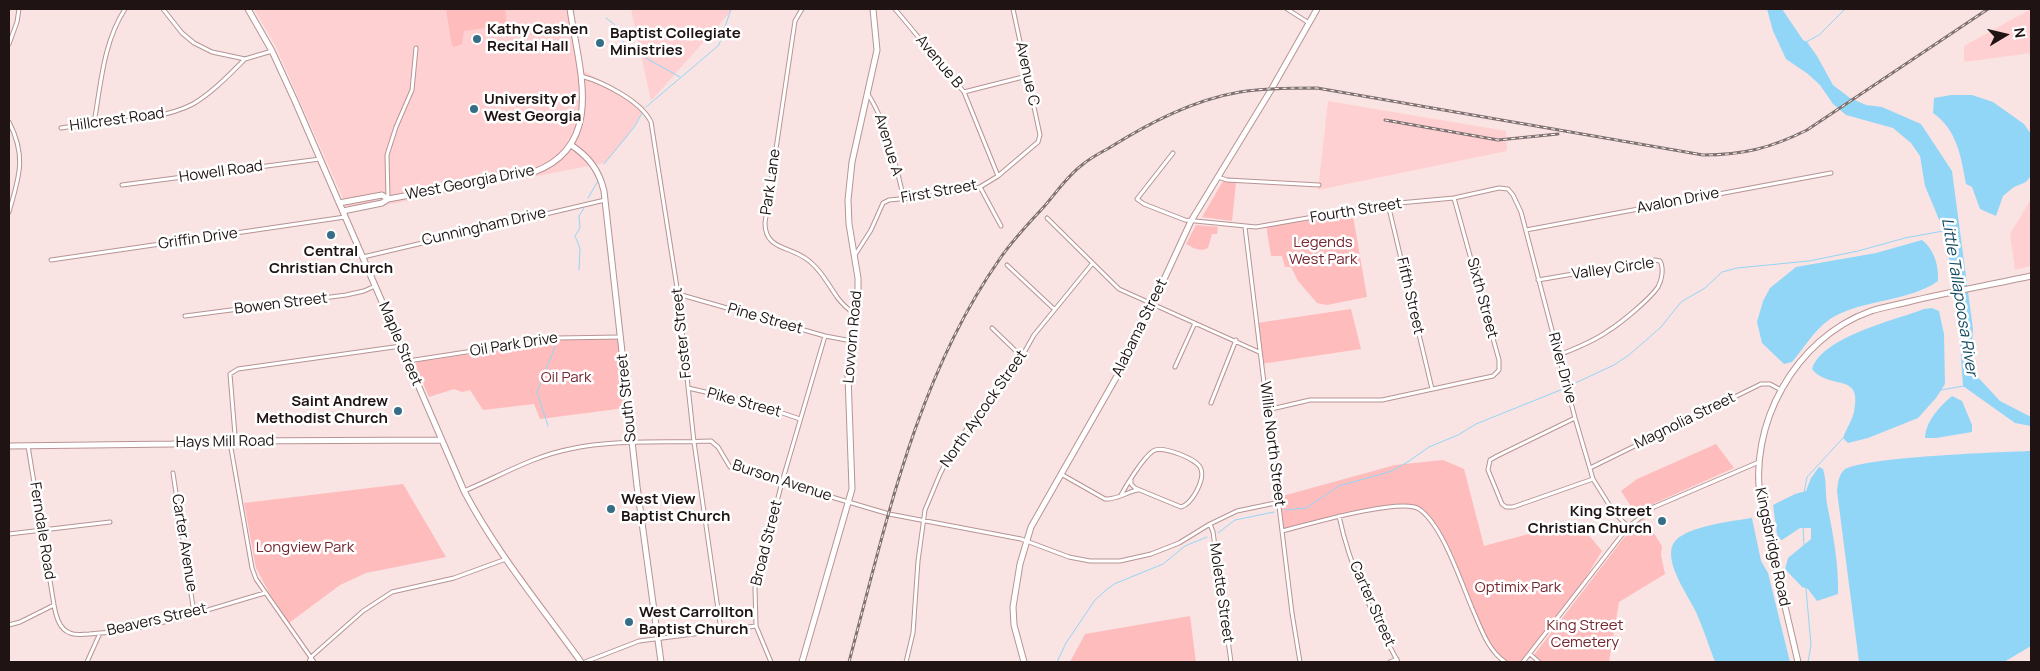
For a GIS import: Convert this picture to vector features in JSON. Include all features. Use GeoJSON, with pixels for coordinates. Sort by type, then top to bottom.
{"type":"FeatureCollection","features":[{"type":"Feature","properties":{"kind":"street"},"geometry":{"type":"LineString","coordinates":[[9,44],[17,22],[19,9]]}},
{"type":"Feature","properties":{"kind":"street"},"geometry":{"type":"LineString","coordinates":[[94,123],[105,55],[111,36],[125,9]]}},
{"type":"Feature","properties":{"kind":"street"},"geometry":{"type":"LineString","coordinates":[[163,9],[182,33],[194,43],[212,52],[245,59],[272,51]]}},
{"type":"Feature","properties":{"kind":"street","name":"Maple Street"},"geometry":{"type":"LineString","coordinates":[[248,9],[272,51],[363,257],[440,440],[464,491],[482,523],[506,558],[583,662]]}},
{"type":"Feature","properties":{"kind":"street","name":"West Georgia Drive"},"geometry":{"type":"LineString","coordinates":[[343,211],[382,203],[388,198],[534,172],[552,163],[571,144],[580,126],[583,114],[581,76],[570,9]]}},
{"type":"Feature","properties":{"kind":"street","name":"Park Lane"},"geometry":{"type":"LineString","coordinates":[[802,9],[794,21],[765,223],[766,234],[771,242],[806,258],[830,285],[838,298],[857,316]]}},
{"type":"Feature","properties":{"kind":"street","name":"Lovvorn Road"},"geometry":{"type":"LineString","coordinates":[[802,662],[849,502],[852,481],[848,375],[857,316],[858,278],[849,224],[848,200],[852,162],[877,50],[873,9]]}},
{"type":"Feature","properties":{"kind":"street","name":"Avenue B"},"geometry":{"type":"LineString","coordinates":[[895,9],[964,92],[998,176]]}},
{"type":"Feature","properties":{"kind":"street","name":"Avenue C"},"geometry":{"type":"LineString","coordinates":[[1013,9],[1040,140]]}},
{"type":"Feature","properties":{"kind":"street"},"geometry":{"type":"LineString","coordinates":[[1287,9],[1309,24]]}},
{"type":"Feature","properties":{"kind":"street","name":"Alabama Street"},"geometry":{"type":"LineString","coordinates":[[1024,662],[1014,625],[1013,607],[1016,582],[1034,523],[1129,355],[1191,221],[1272,89],[1317,9]]}},
{"type":"Feature","properties":{"kind":"street"},"geometry":{"type":"LineString","coordinates":[[339,203],[382,195],[388,198],[387,155],[396,127],[412,90],[416,48]]}},
{"type":"Feature","properties":{"kind":"street","name":"Hillcrest Road"},"geometry":{"type":"LineString","coordinates":[[61,128],[171,113],[192,104],[209,93],[245,59]]}},
{"type":"Feature","properties":{"kind":"street","name":"Foster Street"},"geometry":{"type":"LineString","coordinates":[[581,76],[590,78],[640,106],[651,122],[678,294],[694,442],[721,630]]}},
{"type":"Feature","properties":{"kind":"street"},"geometry":{"type":"LineString","coordinates":[[964,92],[1027,76]]}},
{"type":"Feature","properties":{"kind":"street","name":"Avenue A"},"geometry":{"type":"LineString","coordinates":[[867,92],[888,137],[904,199]]}},
{"type":"Feature","properties":{"kind":"street"},"geometry":{"type":"LineString","coordinates":[[9,122],[19,146],[20,162],[20,171],[9,212]]}},
{"type":"Feature","properties":{"kind":"street","name":"First Street"},"geometry":{"type":"LineString","coordinates":[[854,255],[871,230],[883,203],[980,187],[998,176],[1040,140]]}},
{"type":"Feature","properties":{"kind":"street","name":"South Street"},"geometry":{"type":"LineString","coordinates":[[571,144],[586,156],[596,168],[601,178],[605,200],[632,441],[661,662]]}},
{"type":"Feature","properties":{"kind":"street","name":"Fourth Street"},"geometry":{"type":"LineString","coordinates":[[1174,153],[1136,199],[1160,211],[1191,221],[1244,226],[1267,226],[1388,204],[1454,198],[1499,188],[1508,189],[1515,199]]}},
{"type":"Feature","properties":{"kind":"street","name":"Howell Road"},"geometry":{"type":"LineString","coordinates":[[122,186],[320,159]]}},
{"type":"Feature","properties":{"kind":"street","name":"Avalon Drive"},"geometry":{"type":"LineString","coordinates":[[1526,230],[1831,173]]}},
{"type":"Feature","properties":{"kind":"street"},"geometry":{"type":"LineString","coordinates":[[1218,177],[1227,180],[1319,185]]}},
{"type":"Feature","properties":{"kind":"street"},"geometry":{"type":"LineString","coordinates":[[980,187],[1001,226]]}},
{"type":"Feature","properties":{"kind":"street","name":"Sixth Street"},"geometry":{"type":"LineString","coordinates":[[1432,389],[1493,376],[1499,370],[1499,360],[1454,198]]}},
{"type":"Feature","properties":{"kind":"street","name":"River Drive"},"geometry":{"type":"LineString","coordinates":[[1515,199],[1526,230],[1593,480],[1613,511],[1628,527]]}},
{"type":"Feature","properties":{"kind":"street","name":"Cunningham Drive"},"geometry":{"type":"LineString","coordinates":[[363,257],[605,200]]}},
{"type":"Feature","properties":{"kind":"street","name":"Fifth Street"},"geometry":{"type":"LineString","coordinates":[[1388,204],[1432,389]]}},
{"type":"Feature","properties":{"kind":"street","name":"Griffin Drive"},"geometry":{"type":"LineString","coordinates":[[51,260],[345,217]]}},
{"type":"Feature","properties":{"kind":"street"},"geometry":{"type":"LineString","coordinates":[[1048,218],[1119,290],[1260,352]]}},
{"type":"Feature","properties":{"kind":"street","name":"Willie North Street"},"geometry":{"type":"LineString","coordinates":[[1244,226],[1300,662]]}},
{"type":"Feature","properties":{"kind":"street","name":"Valley Circle"},"geometry":{"type":"LineString","coordinates":[[1538,280],[1655,260],[1660,260],[1662,265],[1659,286],[1649,297],[1609,331],[1590,342],[1559,355]]}},
{"type":"Feature","properties":{"kind":"street","name":"North Aycock Street"},"geometry":{"type":"LineString","coordinates":[[906,662],[913,633],[926,504],[953,449],[975,417],[1013,372],[1034,335],[1092,264]]}},
{"type":"Feature","properties":{"kind":"street"},"geometry":{"type":"LineString","coordinates":[[1007,265],[1054,309]]}},
{"type":"Feature","properties":{"kind":"street","name":"Kingsbridge Road"},"geometry":{"type":"LineString","coordinates":[[1798,662],[1761,504],[1758,480],[1759,462],[1768,420],[1781,390],[1805,357],[1832,332],[1871,312],[1941,294],[2031,276]]}},
{"type":"Feature","properties":{"kind":"street","name":"Bowen Street"},"geometry":{"type":"LineString","coordinates":[[185,316],[346,296],[375,286]]}},
{"type":"Feature","properties":{"kind":"street","name":"Pine Street"},"geometry":{"type":"LineString","coordinates":[[678,294],[825,336],[852,341]]}},
{"type":"Feature","properties":{"kind":"street"},"geometry":{"type":"LineString","coordinates":[[1175,367],[1195,323]]}},
{"type":"Feature","properties":{"kind":"street"},"geometry":{"type":"LineString","coordinates":[[992,328],[1022,357]]}},
{"type":"Feature","properties":{"kind":"street","name":"Broad Street"},"geometry":{"type":"LineString","coordinates":[[771,662],[756,626],[755,588],[782,482],[825,336]]}},
{"type":"Feature","properties":{"kind":"street","name":"Oil Park Drive"},"geometry":{"type":"LineString","coordinates":[[407,362],[557,338],[620,337]]}},
{"type":"Feature","properties":{"kind":"street"},"geometry":{"type":"LineString","coordinates":[[1211,403],[1236,340]]}},
{"type":"Feature","properties":{"kind":"street"},"geometry":{"type":"LineString","coordinates":[[314,662],[265,593],[252,568],[231,448],[235,435],[230,374],[238,369],[401,346]]}},
{"type":"Feature","properties":{"kind":"street","name":"Magnolia Street"},"geometry":{"type":"LineString","coordinates":[[1590,468],[1761,384],[1770,384],[1781,390]]}},
{"type":"Feature","properties":{"kind":"street","name":"Pike Street"},"geometry":{"type":"LineString","coordinates":[[688,388],[753,403],[800,419]]}},
{"type":"Feature","properties":{"kind":"street"},"geometry":{"type":"LineString","coordinates":[[1267,410],[1310,400],[1382,400],[1432,389]]}},
{"type":"Feature","properties":{"kind":"street"},"geometry":{"type":"LineString","coordinates":[[1575,418],[1490,460],[1488,470],[1502,504],[1506,507],[1513,507],[1593,480]]}},
{"type":"Feature","properties":{"kind":"street","name":"Hays Mill Road"},"geometry":{"type":"LineString","coordinates":[[9,446],[172,444],[232,441],[440,440]]}},
{"type":"Feature","properties":{"kind":"street","name":"Burson Avenue"},"geometry":{"type":"LineString","coordinates":[[464,491],[562,451],[632,441],[711,441],[718,447],[725,461],[730,466],[849,502],[923,521],[1027,541],[1079,559],[1099,562],[1141,557],[1166,549],[1237,511],[1280,502]]}},
{"type":"Feature","properties":{"kind":"street","name":"Ferndale Road"},"geometry":{"type":"LineString","coordinates":[[28,446],[56,617]]}},
{"type":"Feature","properties":{"kind":"street"},"geometry":{"type":"LineString","coordinates":[[1121,495],[1131,480],[1153,451],[1158,449],[1187,458],[1197,463],[1201,469],[1201,479],[1193,499],[1184,506],[1176,506],[1139,490],[1132,486],[1131,480]]}},
{"type":"Feature","properties":{"kind":"street"},"geometry":{"type":"LineString","coordinates":[[1523,662],[1628,527],[1654,507],[1759,462]]}},
{"type":"Feature","properties":{"kind":"street","name":"Carter Avenue"},"geometry":{"type":"LineString","coordinates":[[173,473],[194,613]]}},
{"type":"Feature","properties":{"kind":"street"},"geometry":{"type":"LineString","coordinates":[[1061,474],[1105,499],[1112,500],[1121,495],[1139,490]]}},
{"type":"Feature","properties":{"kind":"street"},"geometry":{"type":"LineString","coordinates":[[1282,531],[1339,516],[1407,504],[1418,508],[1426,514],[1443,540],[1490,648],[1505,662]]}},
{"type":"Feature","properties":{"kind":"street","name":"Carter Street"},"geometry":{"type":"LineString","coordinates":[[1339,516],[1343,535],[1360,584],[1398,661]]}},
{"type":"Feature","properties":{"kind":"street"},"geometry":{"type":"LineString","coordinates":[[9,534],[110,522]]}},
{"type":"Feature","properties":{"kind":"street","name":"Molette Street"},"geometry":{"type":"LineString","coordinates":[[1210,524],[1213,532],[1231,662]]}},
{"type":"Feature","properties":{"kind":"street"},"geometry":{"type":"LineString","coordinates":[[309,662],[310,657],[362,611],[392,592],[454,578],[506,558]]}},
{"type":"Feature","properties":{"kind":"street","name":"Beavers Street"},"geometry":{"type":"LineString","coordinates":[[56,617],[66,631],[73,634],[100,633],[194,613],[265,593]]}},
{"type":"Feature","properties":{"kind":"street"},"geometry":{"type":"LineString","coordinates":[[9,625],[20,622],[54,605]]}},
{"type":"Feature","properties":{"kind":"street"},"geometry":{"type":"LineString","coordinates":[[583,662],[630,644],[658,638],[756,626]]}},
{"type":"Feature","properties":{"kind":"street"},"geometry":{"type":"LineString","coordinates":[[87,662],[100,633]]}},
{"type":"Feature","properties":{"kind":"street"},"geometry":{"type":"LineString","coordinates":[[1530,654],[1539,662]]}},
{"type":"Feature","properties":{"kind":"street"},"geometry":{"type":"LineString","coordinates":[[1390,662],[1398,661]]}},
{"type":"Feature","properties":{"kind":"shaded area","name":"University of West Georgia"},"geometry":{"type":"Polygon","coordinates":[[[254,9],[576,9],[573,10],[584,71],[645,107],[627,137],[605,163],[349,212],[275,45],[254,9]]]}},
{"type":"Feature","properties":{"kind":"shaded area"},"geometry":{"type":"Polygon","coordinates":[[[631,9],[733,9],[651,101],[631,9]]]}},
{"type":"Feature","properties":{"kind":"shaded area"},"geometry":{"type":"Polygon","coordinates":[[[2031,9],[2031,53],[1964,62],[1964,46],[2031,9]]]}},
{"type":"Feature","properties":{"kind":"shaded area"},"geometry":{"type":"Polygon","coordinates":[[[1328,101],[1506,131],[1507,151],[1318,190],[1328,101]]]}},
{"type":"Feature","properties":{"kind":"shaded area"},"geometry":{"type":"Polygon","coordinates":[[[2031,199],[2031,266],[2015,270],[2010,234],[2031,199]]]}},
{"type":"Feature","properties":{"kind":"green space"},"geometry":{"type":"Polygon","coordinates":[[[446,9],[505,9],[507,25],[464,31],[462,44],[454,47],[452,46],[446,9]]]}},
{"type":"Feature","properties":{"kind":"green space"},"geometry":{"type":"Polygon","coordinates":[[[1223,181],[1236,183],[1232,221],[1202,217],[1223,181]]]}},
{"type":"Feature","properties":{"kind":"green space","name":"Legends West Park"},"geometry":{"type":"Polygon","coordinates":[[[1352,210],[1367,297],[1327,305],[1317,303],[1298,281],[1291,267],[1285,267],[1282,256],[1271,256],[1266,225],[1352,210]]]}},
{"type":"Feature","properties":{"kind":"green space"},"geometry":{"type":"Polygon","coordinates":[[[1196,225],[1218,227],[1217,234],[1212,234],[1208,248],[1199,250],[1186,244],[1196,225]]]}},
{"type":"Feature","properties":{"kind":"green space"},"geometry":{"type":"Polygon","coordinates":[[[1351,309],[1361,349],[1261,364],[1257,323],[1351,309]]]}},
{"type":"Feature","properties":{"kind":"green space","name":"Oil Park"},"geometry":{"type":"Polygon","coordinates":[[[578,338],[617,339],[625,408],[540,419],[534,404],[483,410],[470,390],[462,392],[454,389],[429,397],[415,365],[417,362],[578,338]]]}},
{"type":"Feature","properties":{"kind":"green space"},"geometry":{"type":"Polygon","coordinates":[[[1716,444],[1734,468],[1655,503],[1637,516],[1621,491],[1637,479],[1716,444]]]}},
{"type":"Feature","properties":{"kind":"green space","name":"Optimix Park"},"geometry":{"type":"Polygon","coordinates":[[[1443,460],[1464,469],[1484,546],[1577,521],[1602,551],[1569,605],[1523,662],[1505,662],[1491,649],[1441,535],[1425,513],[1417,507],[1407,505],[1372,509],[1282,531],[1279,497],[1395,465],[1443,460]]]}},
{"type":"Feature","properties":{"kind":"green space","name":"Longview Park"},"geometry":{"type":"Polygon","coordinates":[[[403,484],[446,557],[366,573],[340,585],[289,623],[271,596],[256,568],[244,503],[403,484]]]}},
{"type":"Feature","properties":{"kind":"green space","name":"King Street Cemetery"},"geometry":{"type":"Polygon","coordinates":[[[1644,518],[1662,546],[1661,555],[1665,574],[1619,602],[1609,662],[1541,662],[1534,655],[1633,526],[1644,518]]]}},
{"type":"Feature","properties":{"kind":"green space"},"geometry":{"type":"Polygon","coordinates":[[[1190,616],[1196,662],[1070,662],[1085,634],[1190,616]]]}},
{"type":"Feature","properties":{"kind":"water","name":"Little Tallapoosa River"},"geometry":{"type":"Polygon","coordinates":[[[1767,9],[1782,9],[1803,40],[1807,42],[1817,56],[1833,85],[1850,98],[1866,105],[1882,107],[1921,124],[1952,171],[1973,329],[1971,356],[1974,373],[2000,401],[2031,417],[2031,426],[2015,423],[1963,386],[1958,313],[1945,234],[1925,186],[1920,156],[1911,143],[1893,128],[1846,115],[1833,104],[1820,85],[1786,59],[1773,31],[1767,9]]]}},
{"type":"Feature","properties":{"kind":"water"},"geometry":{"type":"Polygon","coordinates":[[[1951,95],[1972,95],[1993,102],[2024,124],[2031,134],[2031,176],[2026,182],[2014,187],[2003,196],[1996,216],[1980,209],[1972,187],[1966,184],[1957,144],[1948,127],[1933,113],[1934,98],[1951,95]]]}},
{"type":"Feature","properties":{"kind":"water"},"geometry":{"type":"Polygon","coordinates":[[[1922,240],[1930,248],[1935,258],[1938,281],[1913,293],[1843,312],[1830,319],[1814,334],[1792,362],[1784,364],[1762,343],[1757,322],[1763,301],[1770,288],[1796,267],[1876,253],[1922,240]]]}},
{"type":"Feature","properties":{"kind":"water"},"geometry":{"type":"Polygon","coordinates":[[[1932,308],[1939,311],[1944,334],[1945,384],[1936,398],[1918,418],[1868,438],[1848,443],[1843,438],[1854,412],[1856,399],[1854,391],[1849,386],[1827,379],[1812,369],[1818,358],[1844,339],[1861,331],[1924,309],[1932,308]]]}},
{"type":"Feature","properties":{"kind":"water"},"geometry":{"type":"Polygon","coordinates":[[[1952,396],[1962,401],[1972,425],[1972,432],[1925,438],[1928,426],[1934,415],[1952,396]]]}},
{"type":"Feature","properties":{"kind":"water"},"geometry":{"type":"Polygon","coordinates":[[[2031,451],[2031,646],[2004,662],[1859,662],[1837,491],[1842,472],[1855,465],[1903,459],[2031,451]]]}},
{"type":"Feature","properties":{"kind":"water"},"geometry":{"type":"Polygon","coordinates":[[[1819,467],[1823,469],[1825,478],[1827,504],[1837,560],[1838,594],[1817,601],[1808,589],[1802,587],[1785,569],[1788,558],[1811,539],[1811,528],[1800,528],[1782,540],[1779,539],[1773,505],[1795,494],[1806,491],[1811,478],[1819,467]]]}},
{"type":"Feature","properties":{"kind":"water"},"geometry":{"type":"Polygon","coordinates":[[[1752,518],[1761,561],[1768,573],[1790,662],[1715,662],[1696,612],[1674,569],[1671,552],[1673,544],[1679,538],[1687,533],[1710,525],[1752,518]]]}},
{"type":"Feature","properties":{"kind":"waterway"},"geometry":{"type":"LineString","coordinates":[[646,107],[719,45],[731,9]]}},
{"type":"Feature","properties":{"kind":"waterway"},"geometry":{"type":"LineString","coordinates":[[1806,42],[1819,35],[1845,9]]}},
{"type":"Feature","properties":{"kind":"waterway"},"geometry":{"type":"LineString","coordinates":[[606,18],[614,24],[626,47],[680,77]]}},
{"type":"Feature","properties":{"kind":"waterway"},"geometry":{"type":"LineString","coordinates":[[604,164],[635,126],[642,113]]}},
{"type":"Feature","properties":{"kind":"waterway"},"geometry":{"type":"LineString","coordinates":[[588,198],[598,181]]}},
{"type":"Feature","properties":{"kind":"waterway"},"geometry":{"type":"LineString","coordinates":[[579,270],[580,248],[575,236],[580,228],[579,216],[584,208]]}},
{"type":"Feature","properties":{"kind":"waterway","name":"Little Tallapoosa River"},"geometry":{"type":"LineString","coordinates":[[1571,385],[1614,365],[1629,355],[1661,327],[1681,302],[1705,288],[1722,272],[1737,268],[1809,261],[1943,231]]}},
{"type":"Feature","properties":{"kind":"waterway"},"geometry":{"type":"LineString","coordinates":[[548,426],[537,392],[557,342]]}},
{"type":"Feature","properties":{"kind":"waterway"},"geometry":{"type":"LineString","coordinates":[[1941,390],[1964,386]]}},
{"type":"Feature","properties":{"kind":"waterway"},"geometry":{"type":"LineString","coordinates":[[1285,510],[1306,508],[1339,486],[1392,471],[1429,447],[1458,435],[1476,424],[1563,389]]}},
{"type":"Feature","properties":{"kind":"waterway"},"geometry":{"type":"LineString","coordinates":[[1804,493],[1807,477],[1844,437]]}},
{"type":"Feature","properties":{"kind":"waterway"},"geometry":{"type":"LineString","coordinates":[[1218,533],[1235,520],[1274,512]]}},
{"type":"Feature","properties":{"kind":"waterway"},"geometry":{"type":"LineString","coordinates":[[1803,526],[1804,545]]}},
{"type":"Feature","properties":{"kind":"waterway"},"geometry":{"type":"LineString","coordinates":[[1057,662],[1066,643],[1095,600],[1105,591],[1114,584],[1163,564],[1185,546],[1207,537]]}},
{"type":"Feature","properties":{"kind":"waterway"},"geometry":{"type":"LineString","coordinates":[[1806,589],[1811,645],[1808,662]]}},
{"type":"Feature","properties":{"kind":"railway"},"geometry":{"type":"LineString","coordinates":[[849,662],[876,558],[907,454],[925,403],[946,354],[970,306],[1009,247],[1071,175],[1092,158],[1140,130],[1188,107],[1223,96],[1259,90],[1317,88],[1703,155],[1731,154],[1769,146],[1807,130],[1988,9]]}},
{"type":"Feature","properties":{"kind":"railway"},"geometry":{"type":"LineString","coordinates":[[1385,120],[1498,140],[1558,134]]}},
{"type":"Feature","properties":{"kind":"place","name":"Kathy Cashen Recital Hall"},"geometry":{"type":"Point","coordinates":[477,39]}},
{"type":"Feature","properties":{"kind":"place","name":"Baptist Collegiate Ministries"},"geometry":{"type":"Point","coordinates":[600,43]}},
{"type":"Feature","properties":{"kind":"place","name":"University of West Georgia"},"geometry":{"type":"Point","coordinates":[474,109]}},
{"type":"Feature","properties":{"kind":"place","name":"Central Christian Church"},"geometry":{"type":"Point","coordinates":[331,235]}},
{"type":"Feature","properties":{"kind":"place","name":"Saint Andrew Methodist Church"},"geometry":{"type":"Point","coordinates":[398,411]}},
{"type":"Feature","properties":{"kind":"place","name":"West View Baptist Church"},"geometry":{"type":"Point","coordinates":[611,509]}},
{"type":"Feature","properties":{"kind":"place","name":"King Street Christian Church"},"geometry":{"type":"Point","coordinates":[1662,521]}},
{"type":"Feature","properties":{"kind":"place","name":"West Carrollton Baptist Church"},"geometry":{"type":"Point","coordinates":[629,622]}}]}
